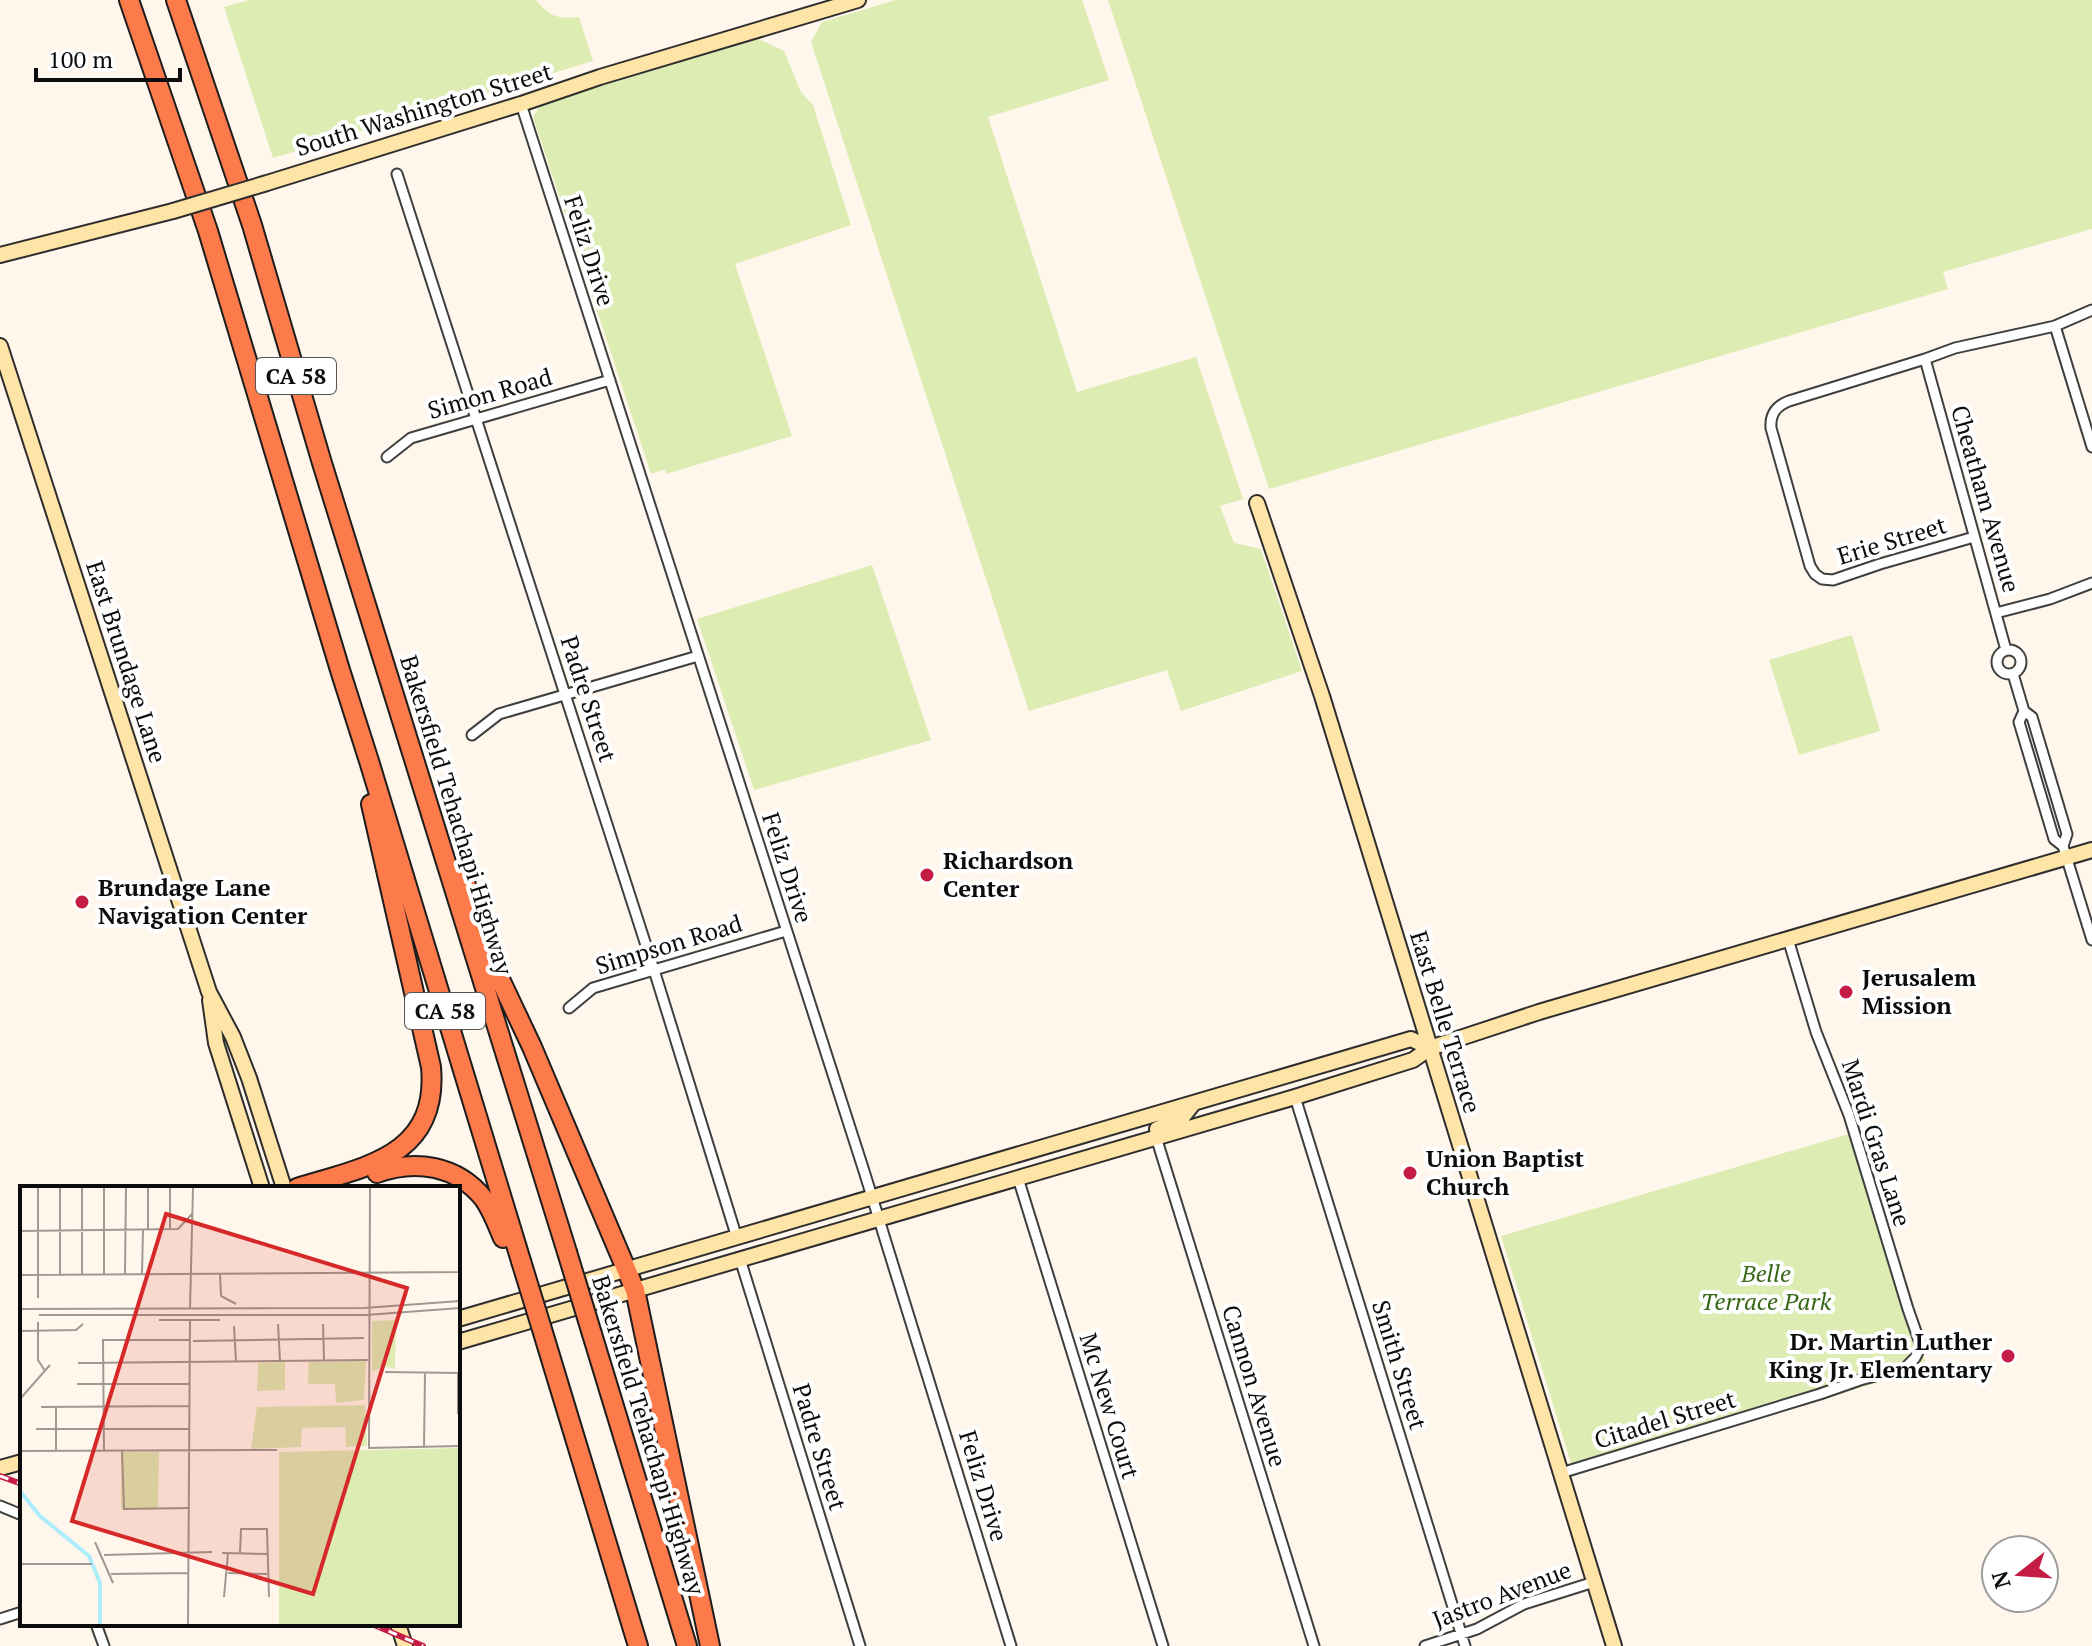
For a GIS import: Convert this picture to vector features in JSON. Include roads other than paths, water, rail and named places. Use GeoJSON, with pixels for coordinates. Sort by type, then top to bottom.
{"type":"FeatureCollection","features":[{"type":"Feature","properties":{"kind":"highway","name":"CA 58"},"geometry":{"type":"LineString","coordinates":[[129,0],[208,231],[518,1263]]}},
{"type":"Feature","properties":{"kind":"highway","name":"Bakersfield Tehachapi Highway"},"geometry":{"type":"LineString","coordinates":[[176,0],[252,225],[411,754],[687,1646]]}},
{"type":"Feature","properties":{"kind":"highway"},"geometry":{"type":"LineString","coordinates":[[411,754],[435,793],[498,975],[629,1271],[710,1646]]}},
{"type":"Feature","properties":{"kind":"highway"},"geometry":{"type":"LineString","coordinates":[[303,1186],[391,1155],[413,1136],[422,1123],[431,1095],[431,1067],[371,805],[369,761]]}},
{"type":"Feature","properties":{"kind":"highway"},"geometry":{"type":"LineString","coordinates":[[338,1186],[402,1165],[418,1165],[448,1171],[462,1178],[484,1199],[518,1263],[541,1326],[638,1646]]}},
{"type":"Feature","properties":{"kind":"street","name":"South Washington Street"},"geometry":{"type":"LineString","coordinates":[[0,255],[173,211],[858,0]]}},
{"type":"Feature","properties":{"kind":"street","name":"Feliz Drive"},"geometry":{"type":"LineString","coordinates":[[521,104],[873,1198],[1011,1646]]}},
{"type":"Feature","properties":{"kind":"street","name":"Padre Street"},"geometry":{"type":"LineString","coordinates":[[397,174],[654,970],[737,1238]]}},
{"type":"Feature","properties":{"kind":"street"},"geometry":{"type":"LineString","coordinates":[[1925,359],[1955,348],[2055,326],[2092,310]]}},
{"type":"Feature","properties":{"kind":"street"},"geometry":{"type":"LineString","coordinates":[[2055,326],[2092,447]]}},
{"type":"Feature","properties":{"kind":"street","name":"East Brundage Lane"},"geometry":{"type":"LineString","coordinates":[[0,346],[209,992],[216,1043],[261,1186]]}},
{"type":"Feature","properties":{"kind":"street","name":"Erie Street"},"geometry":{"type":"LineString","coordinates":[[1925,359],[1780,405],[1771,419],[1771,428],[1810,566],[1822,579],[1833,580],[1974,537]]}},
{"type":"Feature","properties":{"kind":"street","name":"Cheatham Avenue"},"geometry":{"type":"LineString","coordinates":[[1925,359],[2006,650]]}},
{"type":"Feature","properties":{"kind":"street","name":"Simon Road"},"geometry":{"type":"LineString","coordinates":[[387,457],[411,438],[610,380]]}},
{"type":"Feature","properties":{"kind":"street","name":"East Belle Terrace"},"geometry":{"type":"LineString","coordinates":[[1257,503],[1322,696],[1614,1646]]}},
{"type":"Feature","properties":{"kind":"street"},"geometry":{"type":"LineString","coordinates":[[1996,613],[2050,599],[2092,583]]}},
{"type":"Feature","properties":{"kind":"street"},"geometry":{"type":"LineString","coordinates":[[2006,650],[2018,653],[2022,659],[2022,665],[2013,674],[2005,674],[1998,665],[1998,658],[2006,650]]}},
{"type":"Feature","properties":{"kind":"street"},"geometry":{"type":"LineString","coordinates":[[472,735],[499,714],[698,656]]}},
{"type":"Feature","properties":{"kind":"street"},"geometry":{"type":"LineString","coordinates":[[2013,674],[2024,711],[2032,717],[2067,834],[2065,852],[2092,940]]}},
{"type":"Feature","properties":{"kind":"street"},"geometry":{"type":"LineString","coordinates":[[460,1341],[1295,1097],[1413,1060],[1430,1048],[1539,1012],[1788,939],[2065,852],[2092,850]]}},
{"type":"Feature","properties":{"kind":"street","name":"Simpson Road"},"geometry":{"type":"LineString","coordinates":[[569,1008],[593,988],[786,931]]}},
{"type":"Feature","properties":{"kind":"street","name":"Mardi Gras Lane"},"geometry":{"type":"LineString","coordinates":[[1788,939],[1816,1032],[1849,1115],[1921,1346],[1915,1358]]}},
{"type":"Feature","properties":{"kind":"street","name":"East Brundage Lane"},"geometry":{"type":"LineString","coordinates":[[209,992],[233,1037],[249,1078],[283,1186]]}},
{"type":"Feature","properties":{"kind":"street"},"geometry":{"type":"LineString","coordinates":[[460,1318],[1411,1039],[1430,1048]]}},
{"type":"Feature","properties":{"kind":"street","name":"Smith Street"},"geometry":{"type":"LineString","coordinates":[[1295,1097],[1465,1646]]}},
{"type":"Feature","properties":{"kind":"street"},"geometry":{"type":"LineString","coordinates":[[1105,1152],[1182,1118],[1193,1104]]}},
{"type":"Feature","properties":{"kind":"street","name":"Cannon Avenue"},"geometry":{"type":"LineString","coordinates":[[1156,1137],[1314,1646]]}},
{"type":"Feature","properties":{"kind":"street","name":"Mc New Court"},"geometry":{"type":"LineString","coordinates":[[1018,1178],[1163,1646]]}},
{"type":"Feature","properties":{"kind":"street","name":"Padre Street"},"geometry":{"type":"LineString","coordinates":[[740,1259],[860,1646]]}},
{"type":"Feature","properties":{"kind":"street","name":"Citadel Street"},"geometry":{"type":"LineString","coordinates":[[1561,1473],[1905,1368],[1915,1358]]}},
{"type":"Feature","properties":{"kind":"street"},"geometry":{"type":"LineString","coordinates":[[0,1468],[20,1463]]}},
{"type":"Feature","properties":{"kind":"street"},"geometry":{"type":"LineString","coordinates":[[0,1506],[20,1514]]}},
{"type":"Feature","properties":{"kind":"street","name":"Jastro Avenue"},"geometry":{"type":"LineString","coordinates":[[1425,1646],[1477,1629],[1524,1604],[1594,1582]]}},
{"type":"Feature","properties":{"kind":"street"},"geometry":{"type":"LineString","coordinates":[[0,1619],[20,1613]]}},
{"type":"Feature","properties":{"kind":"street"},"geometry":{"type":"LineString","coordinates":[[97,1626],[104,1646]]}},
{"type":"Feature","properties":{"kind":"street"},"geometry":{"type":"LineString","coordinates":[[400,1626],[405,1646]]}},
{"type":"Feature","properties":{"kind":"railway"},"geometry":{"type":"LineString","coordinates":[[0,1476],[20,1483]]}},
{"type":"Feature","properties":{"kind":"railway"},"geometry":{"type":"LineString","coordinates":[[377,1626],[423,1646]]}},
{"type":"Feature","properties":{"kind":"place","name":"Richardson Center"},"geometry":{"type":"Point","coordinates":[927,875]}},
{"type":"Feature","properties":{"kind":"place","name":"Brundage Lane Navigation Center"},"geometry":{"type":"Point","coordinates":[82,902]}},
{"type":"Feature","properties":{"kind":"place","name":"Jerusalem Mission"},"geometry":{"type":"Point","coordinates":[1846,992]}},
{"type":"Feature","properties":{"kind":"place","name":"Union Baptist Church"},"geometry":{"type":"Point","coordinates":[1410,1173]}},
{"type":"Feature","properties":{"kind":"place","name":"Dr. Martin Luther King Jr. Elementary"},"geometry":{"type":"Point","coordinates":[2008,1356]}},
{"type":"Feature","properties":{"kind":"park label","name":"Belle Terrace Park"},"geometry":{"type":"Point","coordinates":[1766,1288]}}]}
